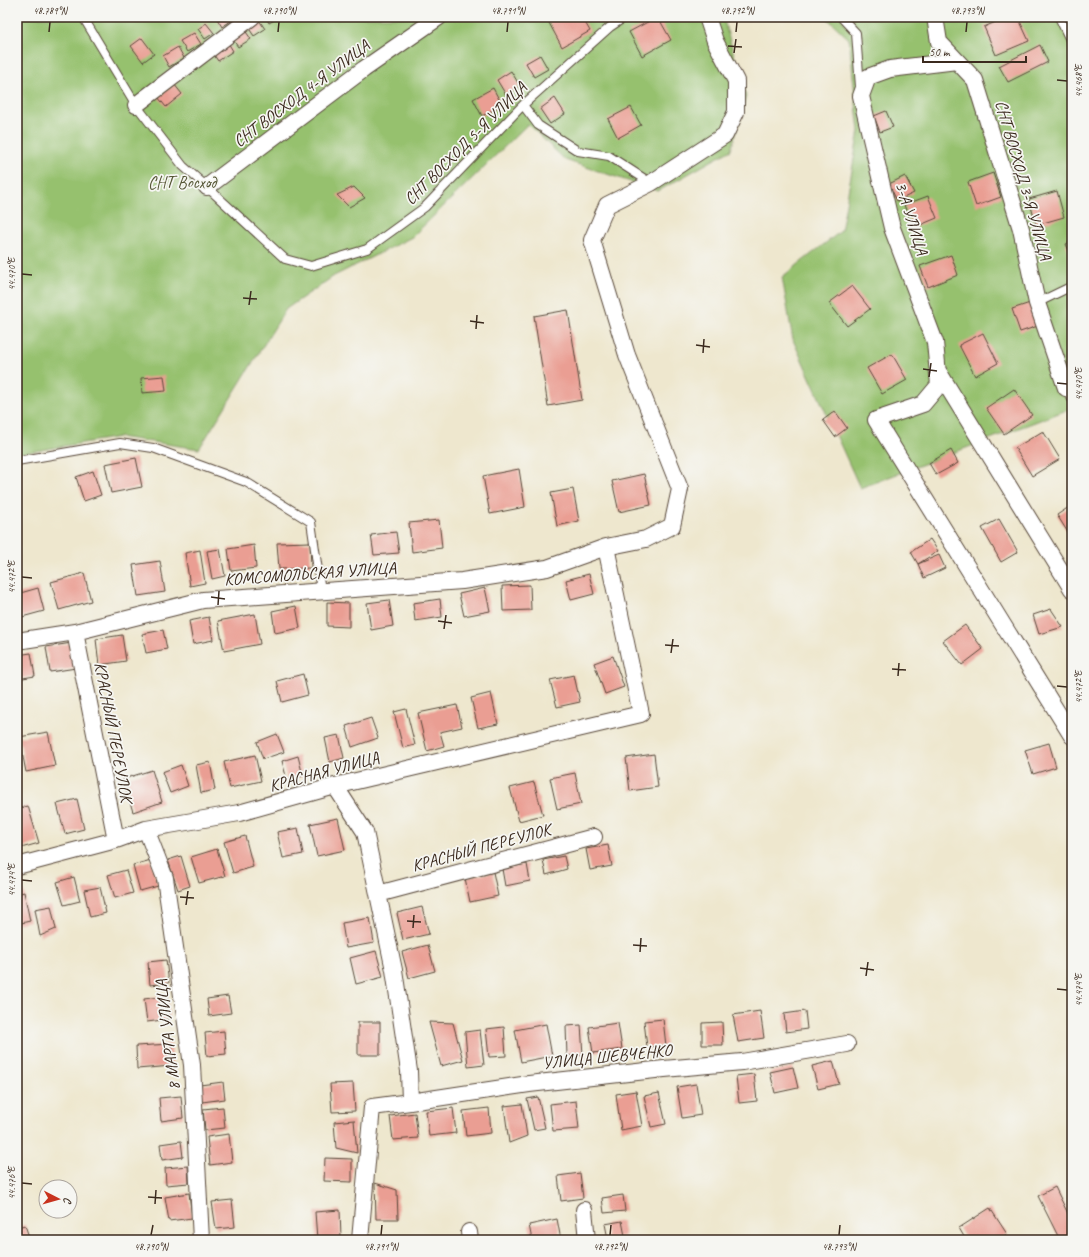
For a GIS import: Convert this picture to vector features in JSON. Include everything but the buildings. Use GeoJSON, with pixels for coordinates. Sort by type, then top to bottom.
{"type":"FeatureCollection","features":[{"type":"Feature","properties":{"kind":"street"},"geometry":{"type":"LineString","coordinates":[[136,105],[252,17]]}},
{"type":"Feature","properties":{"kind":"street","name":"СНТ ВОСХОД 4-Я УЛИЦА"},"geometry":{"type":"LineString","coordinates":[[207,187],[364,69],[439,17]]}},
{"type":"Feature","properties":{"kind":"street"},"geometry":{"type":"LineString","coordinates":[[651,183],[725,136],[736,112],[736,81],[715,41],[707,17]]}},
{"type":"Feature","properties":{"kind":"street","name":"СНТ ВОСХОД 3-Я УЛИЦА"},"geometry":{"type":"LineString","coordinates":[[935,17],[939,42],[975,80],[1021,229],[1037,303],[1069,394]]}},
{"type":"Feature","properties":{"kind":"street"},"geometry":{"type":"LineString","coordinates":[[861,96],[868,77],[890,69],[957,61]]}},
{"type":"Feature","properties":{"kind":"street","name":"3-А УЛИЦА"},"geometry":{"type":"LineString","coordinates":[[861,96],[892,228],[935,342],[939,385],[923,404],[876,420],[1072,736]]}},
{"type":"Feature","properties":{"kind":"street","name":"КОМСОМОЛЬСКАЯ УЛИЦА"},"geometry":{"type":"LineString","coordinates":[[17,641],[76,632],[203,600],[462,581],[547,568],[606,547],[646,539],[672,526],[680,489],[627,355],[592,240],[607,205],[651,183]]}},
{"type":"Feature","properties":{"kind":"street"},"geometry":{"type":"LineString","coordinates":[[938,371],[1072,589]]}},
{"type":"Feature","properties":{"kind":"street","name":"КРАСНАЯ УЛИЦА"},"geometry":{"type":"LineString","coordinates":[[17,866],[116,840],[146,829],[239,813],[335,786],[641,714],[606,547]]}},
{"type":"Feature","properties":{"kind":"street","name":"КРАСНЫЙ ПЕРЕУЛОК"},"geometry":{"type":"LineString","coordinates":[[76,632],[116,840]]}},
{"type":"Feature","properties":{"kind":"street"},"geometry":{"type":"LineString","coordinates":[[335,786],[365,832],[394,970],[409,1071],[410,1102]]}},
{"type":"Feature","properties":{"kind":"street","name":"8 МАРТА УЛИЦА"},"geometry":{"type":"LineString","coordinates":[[146,829],[165,878],[192,1065],[201,1240]]}},
{"type":"Feature","properties":{"kind":"street","name":"КРАСНЫЙ ПЕРЕУЛОК"},"geometry":{"type":"LineString","coordinates":[[378,894],[594,837]]}},
{"type":"Feature","properties":{"kind":"street","name":"УЛИЦА ШЕВЧЕНКО"},"geometry":{"type":"LineString","coordinates":[[360,1240],[372,1107],[529,1084],[742,1062],[847,1044]]}},
{"type":"Feature","properties":{"kind":"street"},"geometry":{"type":"LineString","coordinates":[[584,1210],[587,1240]]}},
{"type":"Feature","properties":{"kind":"lane"},"geometry":{"type":"LineString","coordinates":[[83,17],[136,105],[183,166],[207,187]]}},
{"type":"Feature","properties":{"kind":"lane","name":"СНТ ВОСХОД 5-Я УЛИЦА"},"geometry":{"type":"LineString","coordinates":[[207,187],[285,259],[311,266],[367,250],[425,207],[523,105],[610,27],[625,17]]}},
{"type":"Feature","properties":{"kind":"lane"},"geometry":{"type":"LineString","coordinates":[[841,17],[856,33],[861,96]]}},
{"type":"Feature","properties":{"kind":"lane"},"geometry":{"type":"LineString","coordinates":[[1059,17],[1072,44]]}},
{"type":"Feature","properties":{"kind":"lane"},"geometry":{"type":"LineString","coordinates":[[523,105],[538,125],[578,151],[609,156],[651,183]]}},
{"type":"Feature","properties":{"kind":"lane"},"geometry":{"type":"LineString","coordinates":[[1037,303],[1072,286]]}},
{"type":"Feature","properties":{"kind":"lane"},"geometry":{"type":"LineString","coordinates":[[17,461],[120,442],[153,448],[246,482],[311,522],[321,591]]}},
{"type":"Feature","properties":{"kind":"green space","name":"СНТ Восход"},"geometry":{"type":"Polygon","coordinates":[[[17,17],[723,17],[746,96],[731,150],[658,191],[565,160],[528,124],[412,237],[334,276],[286,309],[199,449],[119,437],[17,454],[17,17]]]}},
{"type":"Feature","properties":{"kind":"green space"},"geometry":{"type":"Polygon","coordinates":[[[826,17],[1072,17],[1072,408],[860,488],[793,340],[782,277],[841,231],[859,131],[849,39],[826,17]]]}}]}
